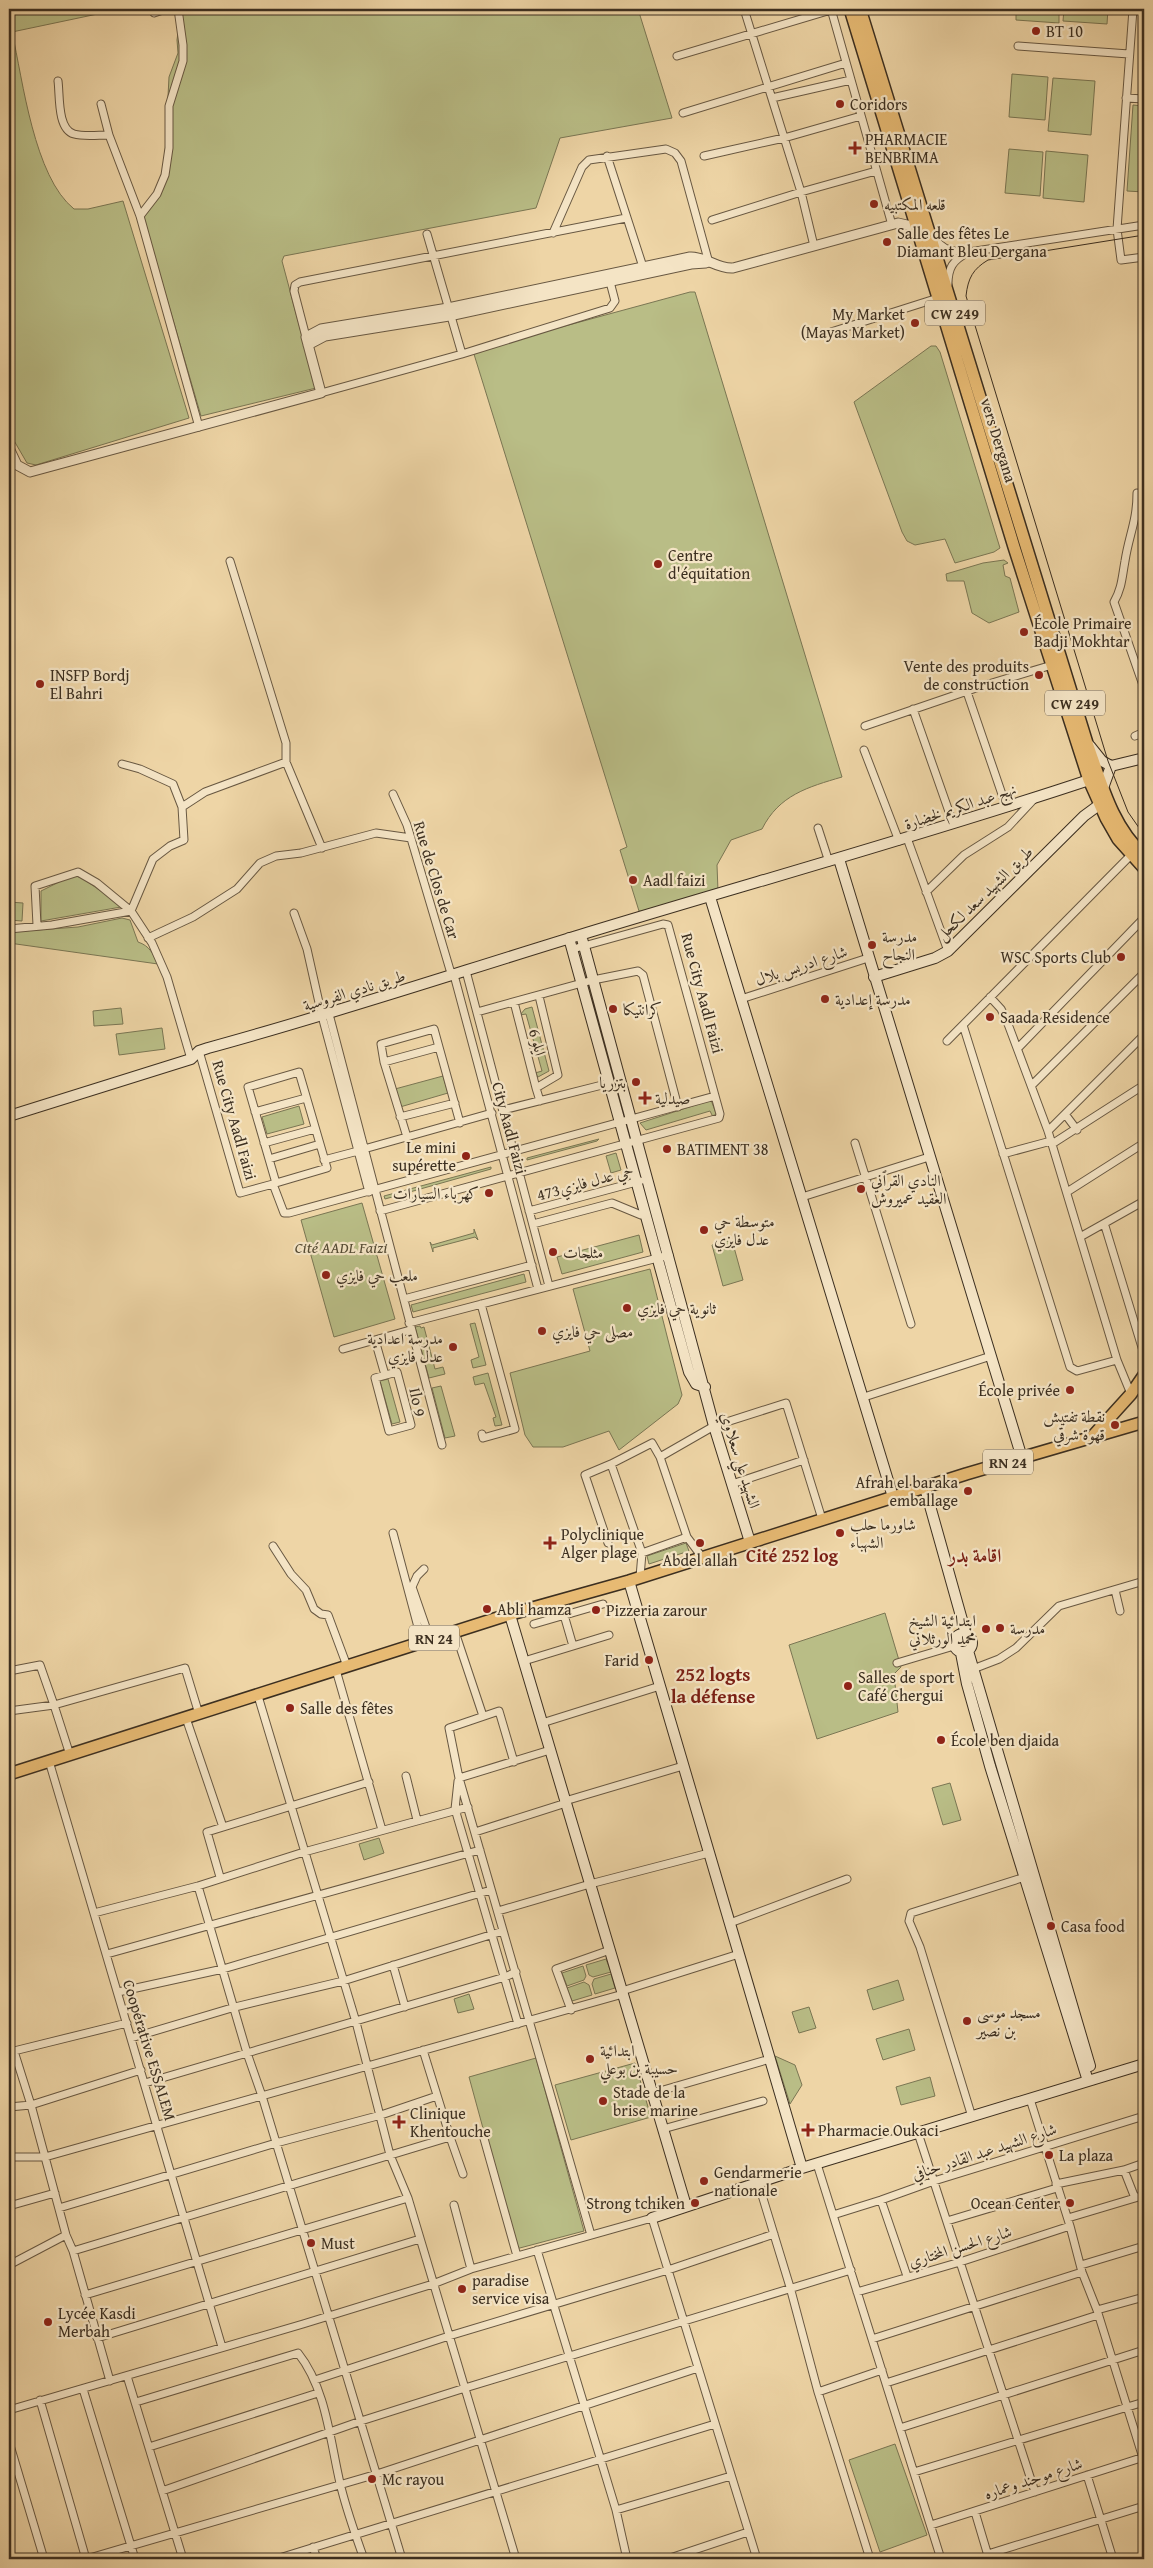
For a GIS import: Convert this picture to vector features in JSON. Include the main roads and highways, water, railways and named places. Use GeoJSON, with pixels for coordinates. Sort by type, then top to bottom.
{"type":"FeatureCollection","features":[{"type":"Feature","properties":{"kind":"main road","name":"vers Dergana"},"geometry":{"type":"LineString","coordinates":[[850,9],[916,226],[943,296],[999,498],[1037,599],[1052,666],[1089,780],[1099,805],[1118,839],[1130,855],[1144,868]]}},
{"type":"Feature","properties":{"kind":"main road","name":"CW 249"},"geometry":{"type":"LineString","coordinates":[[860,9],[930,233],[943,296],[1012,496],[1037,599],[1103,788],[1129,840],[1144,856]]}},
{"type":"Feature","properties":{"kind":"main road"},"geometry":{"type":"LineString","coordinates":[[999,498],[1006,499],[1012,496]]}},
{"type":"Feature","properties":{"kind":"main road"},"geometry":{"type":"LineString","coordinates":[[1088,743],[1102,761],[1111,766],[1144,758]]}},
{"type":"Feature","properties":{"kind":"main road"},"geometry":{"type":"LineString","coordinates":[[1103,788],[1111,766]]}},
{"type":"Feature","properties":{"kind":"main road","name":"نهج عبد الكريم لخضارة"},"geometry":{"type":"LineString","coordinates":[[710,897],[903,840],[1089,780]]}},
{"type":"Feature","properties":{"kind":"main road","name":"طريق الشهيد سعد لكحل"},"geometry":{"type":"LineString","coordinates":[[874,977],[935,958],[948,951],[1084,816],[1099,805]]}},
{"type":"Feature","properties":{"kind":"main road"},"geometry":{"type":"LineString","coordinates":[[834,861],[874,977],[1022,1458]]}},
{"type":"Feature","properties":{"kind":"main road"},"geometry":{"type":"LineString","coordinates":[[710,897],[893,1497]]}},
{"type":"Feature","properties":{"kind":"main road","name":"طريق نادي الفروسية"},"geometry":{"type":"LineString","coordinates":[[9,1116],[191,1059],[199,1051],[325,1015],[466,971],[571,944],[581,935],[710,897]]}},
{"type":"Feature","properties":{"kind":"main road"},"geometry":{"type":"LineString","coordinates":[[581,935],[705,1387]]}},
{"type":"Feature","properties":{"kind":"main road"},"geometry":{"type":"LineString","coordinates":[[571,944],[690,1377],[696,1384],[705,1387]]}},
{"type":"Feature","properties":{"kind":"main road"},"geometry":{"type":"LineString","coordinates":[[1109,1432],[1144,1375]]}},
{"type":"Feature","properties":{"kind":"main road","name":"الشهيد علي سعلاوي"},"geometry":{"type":"LineString","coordinates":[[705,1387],[714,1426],[750,1542]]}},
{"type":"Feature","properties":{"kind":"main road"},"geometry":{"type":"LineString","coordinates":[[1092,1437],[1131,1394]]}},
{"type":"Feature","properties":{"kind":"main road"},"geometry":{"type":"LineString","coordinates":[[1122,1410],[1124,1418],[1128,1422],[1142,1423]]}},
{"type":"Feature","properties":{"kind":"main road","name":"RN 24"},"geometry":{"type":"LineString","coordinates":[[9,1774],[258,1696],[426,1640],[634,1579],[893,1497],[1142,1423]]}},
{"type":"Feature","properties":{"kind":"main road"},"geometry":{"type":"LineString","coordinates":[[922,1489],[962,1634],[972,1640],[971,1646],[961,1650]]}},
{"type":"Feature","properties":{"kind":"main road"},"geometry":{"type":"LineString","coordinates":[[634,1579],[660,1686],[802,2168]]}},
{"type":"Feature","properties":{"kind":"main road"},"geometry":{"type":"LineString","coordinates":[[510,1615],[686,2206]]}},
{"type":"Feature","properties":{"kind":"main road"},"geometry":{"type":"LineString","coordinates":[[962,1634],[954,1640],[973,1669],[1091,2080]]}},
{"type":"Feature","properties":{"kind":"main road"},"geometry":{"type":"LineString","coordinates":[[961,1650],[967,1684],[1025,1877],[1091,2080]]}},
{"type":"Feature","properties":{"kind":"main road"},"geometry":{"type":"LineString","coordinates":[[652,2218],[802,2168],[1144,2064]]}},
{"type":"Feature","properties":{"kind":"tram line"},"geometry":{"type":"LineString","coordinates":[[1144,235],[988,260],[972,275],[966,296],[1108,761],[1128,812],[1144,835]]}},
{"type":"Feature","properties":{"kind":"place","name":"BT 10"},"geometry":{"type":"Point","coordinates":[1036,31]}},
{"type":"Feature","properties":{"kind":"place","name":"Coridors"},"geometry":{"type":"Point","coordinates":[840,104]}},
{"type":"Feature","properties":{"kind":"place","name":"PHARMACIE BENBRIMA"},"geometry":{"type":"Point","coordinates":[855,148]}},
{"type":"Feature","properties":{"kind":"place","name":"قلعه المكتبيه"},"geometry":{"type":"Point","coordinates":[874,204]}},
{"type":"Feature","properties":{"kind":"place","name":"Salle des fêtes Le Diamant Bleu Dergana"},"geometry":{"type":"Point","coordinates":[887,242]}},
{"type":"Feature","properties":{"kind":"place","name":"My Market (Mayas Market)"},"geometry":{"type":"Point","coordinates":[915,323]}},
{"type":"Feature","properties":{"kind":"place","name":"Centre d'équitation"},"geometry":{"type":"Point","coordinates":[658,564]}},
{"type":"Feature","properties":{"kind":"place","name":"École Primaire Badji Mokhtar"},"geometry":{"type":"Point","coordinates":[1024,632]}},
{"type":"Feature","properties":{"kind":"place","name":"Vente des produits de construction"},"geometry":{"type":"Point","coordinates":[1039,675]}},
{"type":"Feature","properties":{"kind":"place","name":"INSFP Bordj El Bahri"},"geometry":{"type":"Point","coordinates":[40,684]}},
{"type":"Feature","properties":{"kind":"place","name":"Aadl faizi"},"geometry":{"type":"Point","coordinates":[633,880]}},
{"type":"Feature","properties":{"kind":"place","name":"مدرسة النجاح"},"geometry":{"type":"Point","coordinates":[872,945]}},
{"type":"Feature","properties":{"kind":"place","name":"WSC Sports Club"},"geometry":{"type":"Point","coordinates":[1121,957]}},
{"type":"Feature","properties":{"kind":"place","name":"مدرسة إعدادية"},"geometry":{"type":"Point","coordinates":[825,999]}},
{"type":"Feature","properties":{"kind":"place","name":"كرانتيكا"},"geometry":{"type":"Point","coordinates":[613,1009]}},
{"type":"Feature","properties":{"kind":"place","name":"Saada Residence"},"geometry":{"type":"Point","coordinates":[990,1017]}},
{"type":"Feature","properties":{"kind":"place","name":"بتزريا"},"geometry":{"type":"Point","coordinates":[636,1082]}},
{"type":"Feature","properties":{"kind":"place","name":"صيدلية"},"geometry":{"type":"Point","coordinates":[645,1098]}},
{"type":"Feature","properties":{"kind":"place","name":"BATIMENT 38"},"geometry":{"type":"Point","coordinates":[667,1149]}},
{"type":"Feature","properties":{"kind":"place","name":"Le mini supérette"},"geometry":{"type":"Point","coordinates":[466,1156]}},
{"type":"Feature","properties":{"kind":"place","name":"النادي القرٱني العقيد عميروش"},"geometry":{"type":"Point","coordinates":[861,1189]}},
{"type":"Feature","properties":{"kind":"place","name":"كهرباء السيارات"},"geometry":{"type":"Point","coordinates":[489,1193]}},
{"type":"Feature","properties":{"kind":"place","name":"متوسطة حي عدل فايزي"},"geometry":{"type":"Point","coordinates":[704,1230]}},
{"type":"Feature","properties":{"kind":"place","name":"مثلجات"},"geometry":{"type":"Point","coordinates":[553,1252]}},
{"type":"Feature","properties":{"kind":"place","name":"ملعب حي فايزي"},"geometry":{"type":"Point","coordinates":[326,1275]}},
{"type":"Feature","properties":{"kind":"place","name":"ثانوية حي فايزي"},"geometry":{"type":"Point","coordinates":[627,1308]}},
{"type":"Feature","properties":{"kind":"place","name":"مصلى حي فايزي"},"geometry":{"type":"Point","coordinates":[542,1331]}},
{"type":"Feature","properties":{"kind":"place","name":"مدرسة اعدادية عدل فايزي"},"geometry":{"type":"Point","coordinates":[453,1347]}},
{"type":"Feature","properties":{"kind":"place","name":"École privée"},"geometry":{"type":"Point","coordinates":[1070,1390]}},
{"type":"Feature","properties":{"kind":"place","name":"نقطة تفتيش قهوة شرقي"},"geometry":{"type":"Point","coordinates":[1115,1425]}},
{"type":"Feature","properties":{"kind":"place","name":"Afrah el baraka emballage"},"geometry":{"type":"Point","coordinates":[968,1491]}},
{"type":"Feature","properties":{"kind":"place","name":"شاورما حلب الشهباء"},"geometry":{"type":"Point","coordinates":[840,1533]}},
{"type":"Feature","properties":{"kind":"place","name":"Polyclinique Alger plage"},"geometry":{"type":"Point","coordinates":[550,1543]}},
{"type":"Feature","properties":{"kind":"place","name":"Abdel allah"},"geometry":{"type":"Point","coordinates":[700,1543]}},
{"type":"Feature","properties":{"kind":"place","name":"Abli hamza"},"geometry":{"type":"Point","coordinates":[487,1609]}},
{"type":"Feature","properties":{"kind":"place","name":"Pizzeria zarour"},"geometry":{"type":"Point","coordinates":[596,1610]}},
{"type":"Feature","properties":{"kind":"place","name":"مدرسة"},"geometry":{"type":"Point","coordinates":[1000,1628]}},
{"type":"Feature","properties":{"kind":"place","name":"ابتدائية الشيخ محمد الورثلاني"},"geometry":{"type":"Point","coordinates":[986,1629]}},
{"type":"Feature","properties":{"kind":"place","name":"Farid"},"geometry":{"type":"Point","coordinates":[649,1660]}},
{"type":"Feature","properties":{"kind":"place","name":"Salles de sport Café Chergui"},"geometry":{"type":"Point","coordinates":[848,1686]}},
{"type":"Feature","properties":{"kind":"place","name":"Salle des fêtes"},"geometry":{"type":"Point","coordinates":[290,1708]}},
{"type":"Feature","properties":{"kind":"place","name":"École ben djaida"},"geometry":{"type":"Point","coordinates":[941,1740]}},
{"type":"Feature","properties":{"kind":"place","name":"Casa food"},"geometry":{"type":"Point","coordinates":[1051,1926]}},
{"type":"Feature","properties":{"kind":"place","name":"مسجد موسى بن نصير"},"geometry":{"type":"Point","coordinates":[967,2021]}},
{"type":"Feature","properties":{"kind":"place","name":"ابتدائية حسيبة بن بوعلي"},"geometry":{"type":"Point","coordinates":[590,2059]}},
{"type":"Feature","properties":{"kind":"place","name":"Stade de la brise marine"},"geometry":{"type":"Point","coordinates":[603,2101]}},
{"type":"Feature","properties":{"kind":"place","name":"Clinique Khentouche"},"geometry":{"type":"Point","coordinates":[399,2122]}},
{"type":"Feature","properties":{"kind":"place","name":"Pharmacie Oukaci"},"geometry":{"type":"Point","coordinates":[808,2130]}},
{"type":"Feature","properties":{"kind":"place","name":"La plaza"},"geometry":{"type":"Point","coordinates":[1049,2155]}},
{"type":"Feature","properties":{"kind":"place","name":"Gendarmerie nationale"},"geometry":{"type":"Point","coordinates":[704,2181]}},
{"type":"Feature","properties":{"kind":"place","name":"Strong tchiken"},"geometry":{"type":"Point","coordinates":[695,2203]}},
{"type":"Feature","properties":{"kind":"place","name":"Ocean Center"},"geometry":{"type":"Point","coordinates":[1070,2203]}},
{"type":"Feature","properties":{"kind":"place","name":"Must"},"geometry":{"type":"Point","coordinates":[311,2243]}},
{"type":"Feature","properties":{"kind":"place","name":"paradise service visa"},"geometry":{"type":"Point","coordinates":[462,2289]}},
{"type":"Feature","properties":{"kind":"place","name":"Lycée Kasdi Merbah"},"geometry":{"type":"Point","coordinates":[48,2322]}},
{"type":"Feature","properties":{"kind":"place","name":"Mc rayou"},"geometry":{"type":"Point","coordinates":[372,2479]}},
{"type":"Feature","properties":{"kind":"district","name":"Cité 252 log"},"geometry":{"type":"Point","coordinates":[792,1555]}},
{"type":"Feature","properties":{"kind":"district","name":"اقامة بدر"},"geometry":{"type":"Point","coordinates":[975,1555]}},
{"type":"Feature","properties":{"kind":"district","name":"252 logts la défense"},"geometry":{"type":"Point","coordinates":[713,1685]}},
{"type":"Feature","properties":{"kind":"park label","name":"Cité AADL Faizi"},"geometry":{"type":"Point","coordinates":[341,1247]}}]}
